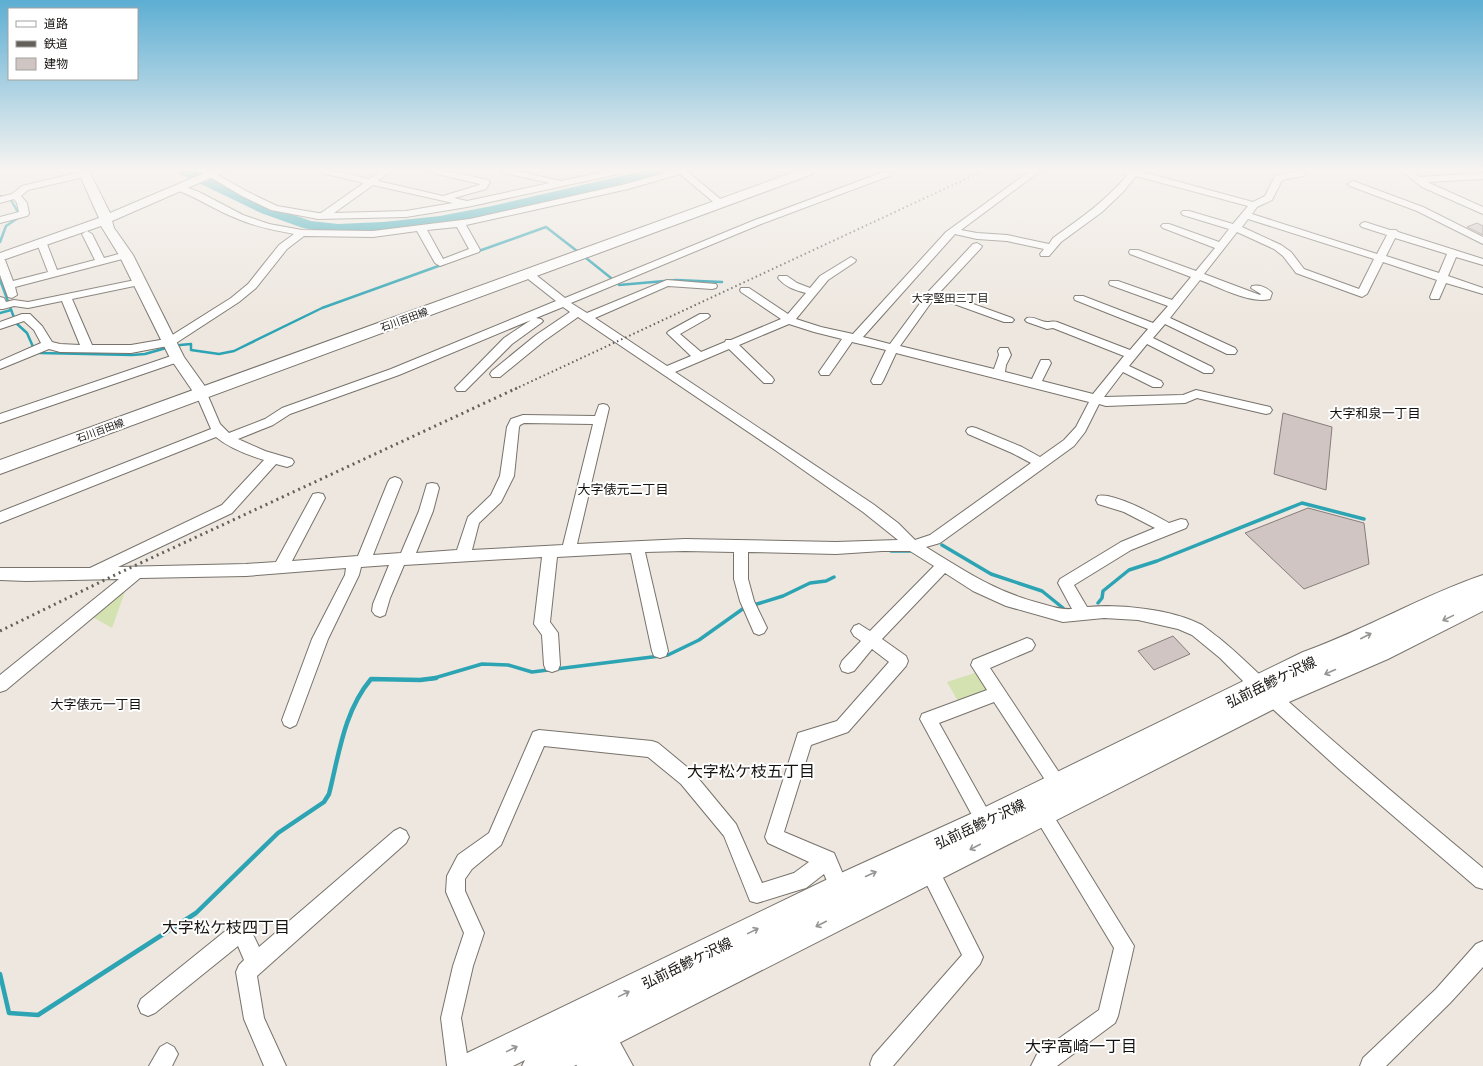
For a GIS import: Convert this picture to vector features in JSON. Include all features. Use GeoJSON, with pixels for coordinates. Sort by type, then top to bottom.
{"type":"FeatureCollection","features":[{"type":"Feature","properties":{"kind":"main road","name":"石川百田線"},"geometry":{"type":"LineString","coordinates":[[0,466],[671,221]]}},
{"type":"Feature","properties":{"kind":"main road","name":"弘前岳鰺ケ沢線"},"geometry":{"type":"LineString","coordinates":[[924,861],[985,822],[1059,786],[1266,692],[1312,660],[1340,650],[1401,619],[1483,584]]}},
{"type":"Feature","properties":{"kind":"main road"},"geometry":{"type":"LineString","coordinates":[[539,1066],[586,1036],[844,899],[924,861],[1042,813],[1266,692],[1379,651],[1483,600]]}},
{"type":"Feature","properties":{"kind":"main road"},"geometry":{"type":"LineString","coordinates":[[477,1066],[586,1036]]}},
{"type":"Feature","properties":{"kind":"street"},"geometry":{"type":"LineString","coordinates":[[0,250],[92,221]]}},
{"type":"Feature","properties":{"kind":"street"},"geometry":{"type":"LineString","coordinates":[[94,221],[0,258],[10,285],[8,303],[28,305],[140,282]]}},
{"type":"Feature","properties":{"kind":"street"},"geometry":{"type":"LineString","coordinates":[[106,221],[140,282],[169,342],[201,392],[223,435],[273,459],[287,462]]}},
{"type":"Feature","properties":{"kind":"street"},"geometry":{"type":"LineString","coordinates":[[252,221],[267,226],[302,233],[373,234],[460,224],[475,221]]}},
{"type":"Feature","properties":{"kind":"street"},"geometry":{"type":"LineString","coordinates":[[0,518],[223,435],[269,422],[286,411],[395,372],[566,304],[761,221]]}},
{"type":"Feature","properties":{"kind":"street"},"geometry":{"type":"LineString","coordinates":[[826,372],[852,338],[953,231],[967,221]]}},
{"type":"Feature","properties":{"kind":"street"},"geometry":{"type":"LineString","coordinates":[[953,231],[977,236],[1007,238],[1048,251],[1057,240],[1084,221]]}},
{"type":"Feature","properties":{"kind":"street"},"geometry":{"type":"LineString","coordinates":[[1210,221],[1236,229],[1275,246],[1288,255],[1294,266],[1300,271],[1362,294],[1394,232]]}},
{"type":"Feature","properties":{"kind":"street"},"geometry":{"type":"LineString","coordinates":[[0,574],[26,575],[92,572],[136,573],[246,570],[359,561],[637,547],[741,546],[836,548],[882,545],[913,546],[935,539],[1068,443],[1081,429],[1096,399],[1175,305],[1243,221]]}},
{"type":"Feature","properties":{"kind":"street"},"geometry":{"type":"LineString","coordinates":[[1280,221],[1381,258],[1483,291]]}},
{"type":"Feature","properties":{"kind":"street"},"geometry":{"type":"LineString","coordinates":[[1444,221],[1483,241]]}},
{"type":"Feature","properties":{"kind":"street"},"geometry":{"type":"LineString","coordinates":[[421,229],[440,263],[474,250],[460,224]]}},
{"type":"Feature","properties":{"kind":"street"},"geometry":{"type":"LineString","coordinates":[[1366,225],[1394,232],[1483,262]]}},
{"type":"Feature","properties":{"kind":"street"},"geometry":{"type":"LineString","coordinates":[[1166,226],[1222,247]]}},
{"type":"Feature","properties":{"kind":"street"},"geometry":{"type":"LineString","coordinates":[[0,365],[48,345],[60,348],[131,349],[169,342],[235,300],[252,286],[283,247],[302,233]]}},
{"type":"Feature","properties":{"kind":"street"},"geometry":{"type":"LineString","coordinates":[[87,234],[101,262]]}},
{"type":"Feature","properties":{"kind":"street"},"geometry":{"type":"LineString","coordinates":[[43,246],[54,274]]}},
{"type":"Feature","properties":{"kind":"street"},"geometry":{"type":"LineString","coordinates":[[877,381],[893,348],[933,293],[977,246]]}},
{"type":"Feature","properties":{"kind":"street"},"geometry":{"type":"LineString","coordinates":[[1435,297],[1457,254],[1483,246]]}},
{"type":"Feature","properties":{"kind":"street"},"geometry":{"type":"LineString","coordinates":[[1134,252],[1252,296],[1260,298],[1266,297],[1267,293],[1256,288]]}},
{"type":"Feature","properties":{"kind":"street"},"geometry":{"type":"LineString","coordinates":[[10,285],[126,255]]}},
{"type":"Feature","properties":{"kind":"street"},"geometry":{"type":"LineString","coordinates":[[666,371],[730,343],[789,320],[824,278],[851,260]]}},
{"type":"Feature","properties":{"kind":"street"},"geometry":{"type":"LineString","coordinates":[[527,273],[566,304],[780,447],[868,508],[893,527],[913,546],[978,587],[1011,602],[1063,616],[1104,612],[1138,614],[1180,623],[1197,630],[1218,646],[1266,692],[1347,765],[1483,880]]}},
{"type":"Feature","properties":{"kind":"street"},"geometry":{"type":"LineString","coordinates":[[783,278],[793,285],[812,292]]}},
{"type":"Feature","properties":{"kind":"street"},"geometry":{"type":"LineString","coordinates":[[496,374],[540,338],[582,315],[667,283],[712,286]]}},
{"type":"Feature","properties":{"kind":"street"},"geometry":{"type":"LineString","coordinates":[[1114,283],[1175,305]]}},
{"type":"Feature","properties":{"kind":"street"},"geometry":{"type":"LineString","coordinates":[[745,290],[789,320],[818,330],[999,374],[1106,402],[1184,399],[1196,394],[1266,410]]}},
{"type":"Feature","properties":{"kind":"street"},"geometry":{"type":"LineString","coordinates":[[933,293],[1008,320]]}},
{"type":"Feature","properties":{"kind":"street"},"geometry":{"type":"LineString","coordinates":[[66,297],[88,349]]}},
{"type":"Feature","properties":{"kind":"street"},"geometry":{"type":"LineString","coordinates":[[1079,298],[1159,324],[1231,351]]}},
{"type":"Feature","properties":{"kind":"street"},"geometry":{"type":"LineString","coordinates":[[461,388],[508,341],[545,315],[566,304]]}},
{"type":"Feature","properties":{"kind":"street"},"geometry":{"type":"LineString","coordinates":[[0,326],[19,319],[28,305]]}},
{"type":"Feature","properties":{"kind":"street"},"geometry":{"type":"LineString","coordinates":[[699,357],[673,333],[704,316]]}},
{"type":"Feature","properties":{"kind":"street"},"geometry":{"type":"LineString","coordinates":[[19,319],[38,328],[48,345]]}},
{"type":"Feature","properties":{"kind":"street"},"geometry":{"type":"LineString","coordinates":[[1031,320],[1047,326],[1053,324],[1132,355]]}},
{"type":"Feature","properties":{"kind":"street"},"geometry":{"type":"LineString","coordinates":[[1146,339],[1208,370]]}},
{"type":"Feature","properties":{"kind":"street"},"geometry":{"type":"LineString","coordinates":[[730,343],[768,380]]}},
{"type":"Feature","properties":{"kind":"street"},"geometry":{"type":"LineString","coordinates":[[999,374],[1000,365],[1005,355],[1004,351]]}},
{"type":"Feature","properties":{"kind":"street"},"geometry":{"type":"LineString","coordinates":[[0,419],[178,358]]}},
{"type":"Feature","properties":{"kind":"street"},"geometry":{"type":"LineString","coordinates":[[1035,384],[1045,363]]}},
{"type":"Feature","properties":{"kind":"street"},"geometry":{"type":"LineString","coordinates":[[1122,367],[1157,384]]}},
{"type":"Feature","properties":{"kind":"street"},"geometry":{"type":"LineString","coordinates":[[569,550],[603,408]]}},
{"type":"Feature","properties":{"kind":"street"},"geometry":{"type":"LineString","coordinates":[[463,556],[473,521],[496,498],[507,476],[512,427],[516,422],[523,419],[583,419],[600,421]]}},
{"type":"Feature","properties":{"kind":"street"},"geometry":{"type":"LineString","coordinates":[[972,431],[1017,450],[1041,463]]}},
{"type":"Feature","properties":{"kind":"street"},"geometry":{"type":"LineString","coordinates":[[92,572],[227,509],[273,459]]}},
{"type":"Feature","properties":{"kind":"street"},"geometry":{"type":"LineString","coordinates":[[290,720],[320,639],[359,561],[395,482]]}},
{"type":"Feature","properties":{"kind":"street"},"geometry":{"type":"LineString","coordinates":[[380,612],[381,601],[426,511],[432,488]]}},
{"type":"Feature","properties":{"kind":"street"},"geometry":{"type":"LineString","coordinates":[[280,567],[318,498]]}},
{"type":"Feature","properties":{"kind":"street"},"geometry":{"type":"LineString","coordinates":[[1083,614],[1064,583],[1126,546],[1175,527],[1103,500]]}},
{"type":"Feature","properties":{"kind":"street"},"geometry":{"type":"LineString","coordinates":[[741,546],[741,579],[749,607],[759,628]]}},
{"type":"Feature","properties":{"kind":"street"},"geometry":{"type":"LineString","coordinates":[[637,547],[660,651]]}},
{"type":"Feature","properties":{"kind":"street"},"geometry":{"type":"LineString","coordinates":[[550,551],[542,624],[550,633],[552,665]]}},
{"type":"Feature","properties":{"kind":"street"},"geometry":{"type":"LineString","coordinates":[[848,666],[865,635],[944,565]]}},
{"type":"Feature","properties":{"kind":"street"},"geometry":{"type":"LineString","coordinates":[[0,685],[136,573]]}},
{"type":"Feature","properties":{"kind":"street"},"geometry":{"type":"LineString","coordinates":[[844,899],[827,860],[774,837],[804,739],[842,727],[900,661],[865,635]]}},
{"type":"Feature","properties":{"kind":"street"},"geometry":{"type":"LineString","coordinates":[[1027,645],[978,665],[1059,786]]}},
{"type":"Feature","properties":{"kind":"street"},"geometry":{"type":"LineString","coordinates":[[985,822],[928,719],[997,694]]}},
{"type":"Feature","properties":{"kind":"street"},"geometry":{"type":"LineString","coordinates":[[458,1066],[451,1018],[463,966],[474,933],[455,892],[456,876],[465,862],[495,839],[539,738],[652,749],[687,778],[730,830],[757,894],[799,881],[827,860]]}},
{"type":"Feature","properties":{"kind":"street"},"geometry":{"type":"LineString","coordinates":[[1042,813],[1124,946],[1108,1016],[1045,1062],[1042,1066]]}},
{"type":"Feature","properties":{"kind":"street"},"geometry":{"type":"LineString","coordinates":[[275,1066],[254,1019],[246,972],[400,837]]}},
{"type":"Feature","properties":{"kind":"street"},"geometry":{"type":"LineString","coordinates":[[882,1064],[973,957],[924,861]]}},
{"type":"Feature","properties":{"kind":"street"},"geometry":{"type":"LineString","coordinates":[[148,1006],[241,931],[256,963]]}},
{"type":"Feature","properties":{"kind":"street"},"geometry":{"type":"LineString","coordinates":[[1371,1066],[1399,1037],[1442,998],[1483,951]]}},
{"type":"Feature","properties":{"kind":"street"},"geometry":{"type":"LineString","coordinates":[[586,1036],[619,1066]]}},
{"type":"Feature","properties":{"kind":"green space"},"geometry":{"type":"Polygon","coordinates":[[[127,586],[112,628],[91,616],[127,586]]]}},
{"type":"Feature","properties":{"kind":"green space"},"geometry":{"type":"Polygon","coordinates":[[[978,672],[989,690],[958,701],[947,682],[978,672]]]}},
{"type":"Feature","properties":{"kind":"building"},"geometry":{"type":"Polygon","coordinates":[[[1477,223],[1483,226],[1483,235],[1467,227],[1477,223]]]}},
{"type":"Feature","properties":{"kind":"building"},"geometry":{"type":"Polygon","coordinates":[[[1283,413],[1332,427],[1326,490],[1274,474],[1283,413]]]}},
{"type":"Feature","properties":{"kind":"building"},"geometry":{"type":"Polygon","coordinates":[[[1308,508],[1364,523],[1369,564],[1304,589],[1245,533],[1308,508]]]}},
{"type":"Feature","properties":{"kind":"building"},"geometry":{"type":"Polygon","coordinates":[[[1173,636],[1190,654],[1154,670],[1138,651],[1173,636]]]}},
{"type":"Feature","properties":{"kind":"waterway"},"geometry":{"type":"LineString","coordinates":[[0,242],[6,226],[14,221]]}},
{"type":"Feature","properties":{"kind":"waterway"},"geometry":{"type":"LineString","coordinates":[[296,221],[308,225],[338,229],[383,227],[441,221]]}},
{"type":"Feature","properties":{"kind":"waterway"},"geometry":{"type":"LineString","coordinates":[[476,252],[546,227],[577,251]]}},
{"type":"Feature","properties":{"kind":"waterway"},"geometry":{"type":"LineString","coordinates":[[586,258],[611,278]]}},
{"type":"Feature","properties":{"kind":"waterway"},"geometry":{"type":"LineString","coordinates":[[180,345],[191,344],[191,350],[219,354],[234,351],[322,308],[444,264]]}},
{"type":"Feature","properties":{"kind":"waterway"},"geometry":{"type":"LineString","coordinates":[[0,280],[16,323],[27,333],[34,349],[40,353],[132,355],[145,354],[166,348]]}},
{"type":"Feature","properties":{"kind":"waterway"},"geometry":{"type":"LineString","coordinates":[[619,285],[676,280],[722,282]]}},
{"type":"Feature","properties":{"kind":"waterway"},"geometry":{"type":"LineString","coordinates":[[0,313],[11,310]]}},
{"type":"Feature","properties":{"kind":"waterway"},"geometry":{"type":"LineString","coordinates":[[1098,603],[1102,598],[1103,591],[1129,570],[1157,561],[1302,503],[1364,519]]}},
{"type":"Feature","properties":{"kind":"waterway"},"geometry":{"type":"LineString","coordinates":[[942,545],[991,574],[1042,591],[1063,608]]}},
{"type":"Feature","properties":{"kind":"waterway"},"geometry":{"type":"LineString","coordinates":[[891,551],[910,551]]}},
{"type":"Feature","properties":{"kind":"waterway"},"geometry":{"type":"LineString","coordinates":[[433,678],[482,664],[508,665],[532,672],[668,655],[699,640],[744,608],[783,596],[810,583],[826,581],[834,577]]}},
{"type":"Feature","properties":{"kind":"waterway"},"geometry":{"type":"LineString","coordinates":[[371,679],[420,680],[433,678]]}},
{"type":"Feature","properties":{"kind":"waterway"},"geometry":{"type":"LineString","coordinates":[[0,974],[9,1013],[38,1015],[196,913],[278,833],[324,802],[329,794],[348,719],[362,691],[371,679]]}},
{"type":"Feature","properties":{"kind":"waterway"},"geometry":{"type":"LineString","coordinates":[[371,679],[380,679]]}},
{"type":"Feature","properties":{"kind":"railway"},"geometry":{"type":"LineString","coordinates":[[515,389],[876,221]]}},
{"type":"Feature","properties":{"kind":"railway"},"geometry":{"type":"LineString","coordinates":[[0,631],[119,573],[517,388]]}},
{"type":"Feature","properties":{"kind":"district","name":"大字堅田三丁目"},"geometry":{"type":"Point","coordinates":[950,298]}},
{"type":"Feature","properties":{"kind":"district","name":"大字和泉一丁目"},"geometry":{"type":"Point","coordinates":[1375,413]}},
{"type":"Feature","properties":{"kind":"district","name":"大字俵元二丁目"},"geometry":{"type":"Point","coordinates":[623,489]}},
{"type":"Feature","properties":{"kind":"district","name":"大字俵元一丁目"},"geometry":{"type":"Point","coordinates":[96,704]}},
{"type":"Feature","properties":{"kind":"district","name":"大字松ケ枝五丁目"},"geometry":{"type":"Point","coordinates":[751,771]}},
{"type":"Feature","properties":{"kind":"district","name":"大字松ケ枝四丁目"},"geometry":{"type":"Point","coordinates":[226,927]}},
{"type":"Feature","properties":{"kind":"district","name":"大字高崎一丁目"},"geometry":{"type":"Point","coordinates":[1081,1046]}}]}
